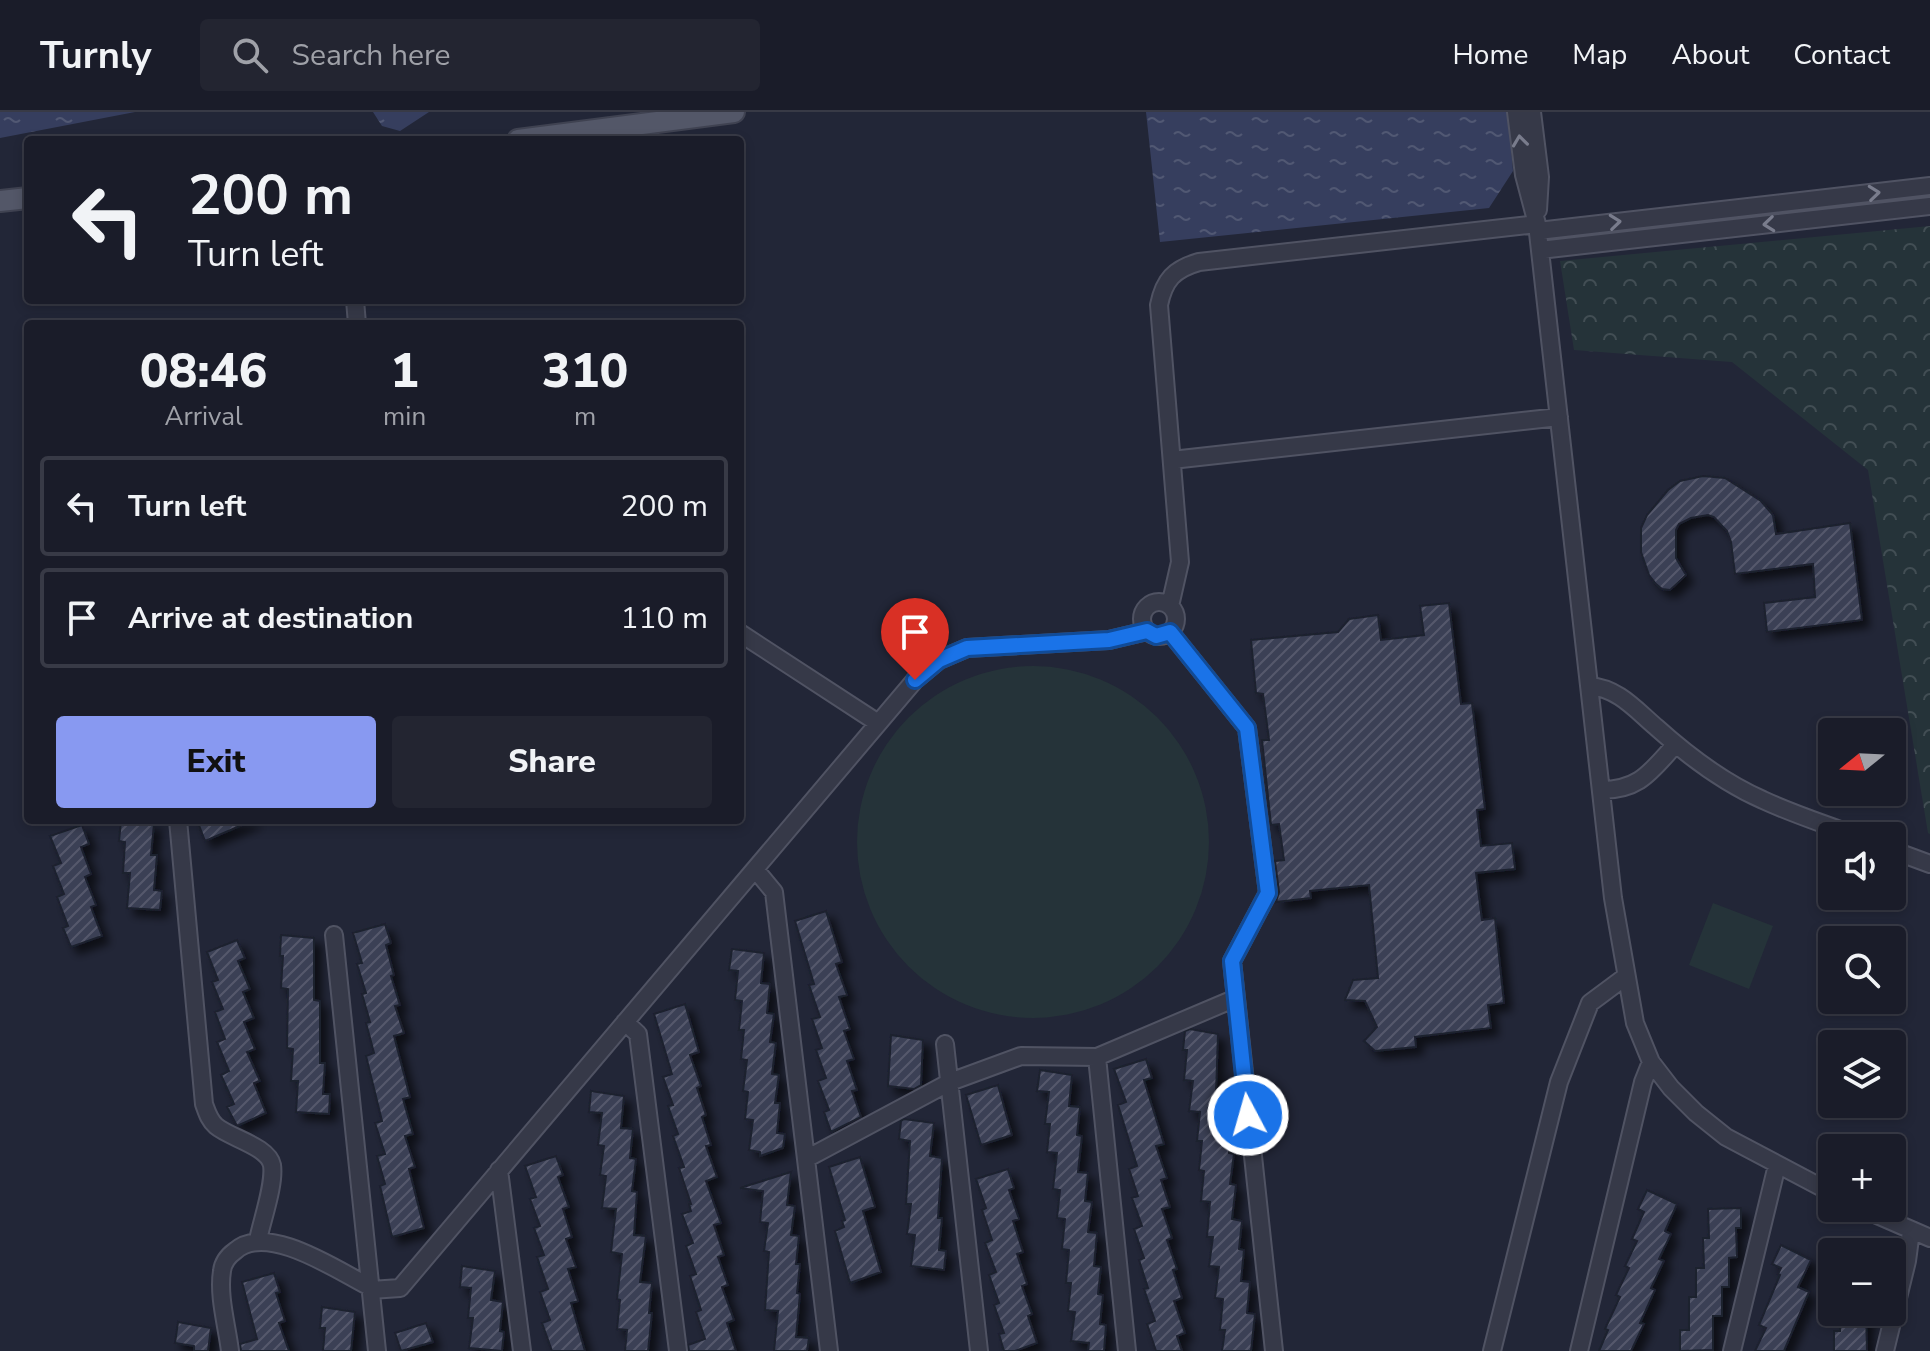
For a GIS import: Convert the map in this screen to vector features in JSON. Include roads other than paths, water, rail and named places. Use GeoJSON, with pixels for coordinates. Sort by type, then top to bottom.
{"type":"FeatureCollection","features":[{"type":"Feature","properties":{"kind":"main road"},"geometry":{"type":"LineString","coordinates":[[549,136],[734,112]]}},
{"type":"Feature","properties":{"kind":"main road"},"geometry":{"type":"LineString","coordinates":[[0,201],[24,198]]}},
{"type":"Feature","properties":{"kind":"street"},"geometry":{"type":"LineString","coordinates":[[1516,112],[1524,175],[1537,227],[1601,790],[1625,977],[1635,1023],[1651,1062],[1671,1088],[1716,1129],[1818,1186]]}},
{"type":"Feature","properties":{"kind":"street"},"geometry":{"type":"LineString","coordinates":[[1532,112],[1540,177],[1537,227]]}},
{"type":"Feature","properties":{"kind":"street"},"geometry":{"type":"LineString","coordinates":[[1170,632],[1176,616],[1170,606],[1180,562],[1159,305],[1163,286],[1172,274],[1186,265],[1930,186]]}},
{"type":"Feature","properties":{"kind":"street"},"geometry":{"type":"LineString","coordinates":[[1540,250],[1930,206]]}},
{"type":"Feature","properties":{"kind":"street"},"geometry":{"type":"LineString","coordinates":[[1172,460],[1559,417]]}},
{"type":"Feature","properties":{"kind":"street"},"geometry":{"type":"LineString","coordinates":[[1147,631],[1143,616],[1148,607],[1159,603],[1170,606]]}},
{"type":"Feature","properties":{"kind":"street"},"geometry":{"type":"LineString","coordinates":[[230,1351],[221,1282],[222,1266],[239,1246],[258,1240],[279,1242],[371,1288],[400,1288],[878,723],[915,680],[939,660],[967,648],[1109,640],[1147,631],[1156,636],[1170,632]]}},
{"type":"Feature","properties":{"kind":"street"},"geometry":{"type":"LineString","coordinates":[[1170,632],[1247,728],[1268,893],[1232,961],[1274,1351]]}},
{"type":"Feature","properties":{"kind":"street"},"geometry":{"type":"LineString","coordinates":[[744,636],[878,723]]}},
{"type":"Feature","properties":{"kind":"street"},"geometry":{"type":"LineString","coordinates":[[1589,686],[1616,692],[1675,745],[1723,778],[1763,800],[1820,822]]}},
{"type":"Feature","properties":{"kind":"street"},"geometry":{"type":"LineString","coordinates":[[1601,790],[1631,787],[1643,779],[1675,745]]}},
{"type":"Feature","properties":{"kind":"street"},"geometry":{"type":"LineString","coordinates":[[178,824],[204,1104],[208,1117],[216,1126],[264,1152],[272,1161],[258,1240]]}},
{"type":"Feature","properties":{"kind":"street"},"geometry":{"type":"LineString","coordinates":[[1906,855],[1930,864]]}},
{"type":"Feature","properties":{"kind":"street"},"geometry":{"type":"LineString","coordinates":[[755,869],[774,892],[829,1351]]}},
{"type":"Feature","properties":{"kind":"street"},"geometry":{"type":"LineString","coordinates":[[334,935],[377,1351]]}},
{"type":"Feature","properties":{"kind":"street"},"geometry":{"type":"LineString","coordinates":[[1492,1351],[1559,1082],[1590,1003],[1625,977]]}},
{"type":"Feature","properties":{"kind":"street"},"geometry":{"type":"LineString","coordinates":[[806,1159],[950,1082],[1021,1056],[1097,1057],[1236,998]]}},
{"type":"Feature","properties":{"kind":"street"},"geometry":{"type":"LineString","coordinates":[[625,1022],[638,1034],[678,1351]]}},
{"type":"Feature","properties":{"kind":"street"},"geometry":{"type":"LineString","coordinates":[[945,1044],[979,1351]]}},
{"type":"Feature","properties":{"kind":"street"},"geometry":{"type":"LineString","coordinates":[[1097,1057],[1127,1351]]}},
{"type":"Feature","properties":{"kind":"street"},"geometry":{"type":"LineString","coordinates":[[1579,1351],[1643,1082],[1651,1062]]}},
{"type":"Feature","properties":{"kind":"street"},"geometry":{"type":"LineString","coordinates":[[1732,1351],[1777,1165]]}},
{"type":"Feature","properties":{"kind":"street"},"geometry":{"type":"LineString","coordinates":[[499,1170],[522,1351]]}},
{"type":"Feature","properties":{"kind":"street"},"geometry":{"type":"LineString","coordinates":[[1891,1222],[1930,1238]]}},
{"type":"Feature","properties":{"kind":"street"},"geometry":{"type":"LineString","coordinates":[[1885,1351],[1907,1261],[1911,1231]]}},
{"type":"Feature","properties":{"kind":"water"},"geometry":{"type":"Polygon","coordinates":[[[0,112],[135,112],[0,138],[0,112]]]}},
{"type":"Feature","properties":{"kind":"water"},"geometry":{"type":"Polygon","coordinates":[[[373,112],[429,112],[400,131],[382,126],[373,112]]]}},
{"type":"Feature","properties":{"kind":"water"},"geometry":{"type":"Polygon","coordinates":[[[1146,112],[1508,112],[1513,171],[1489,208],[1160,242],[1146,112]]]}}]}
